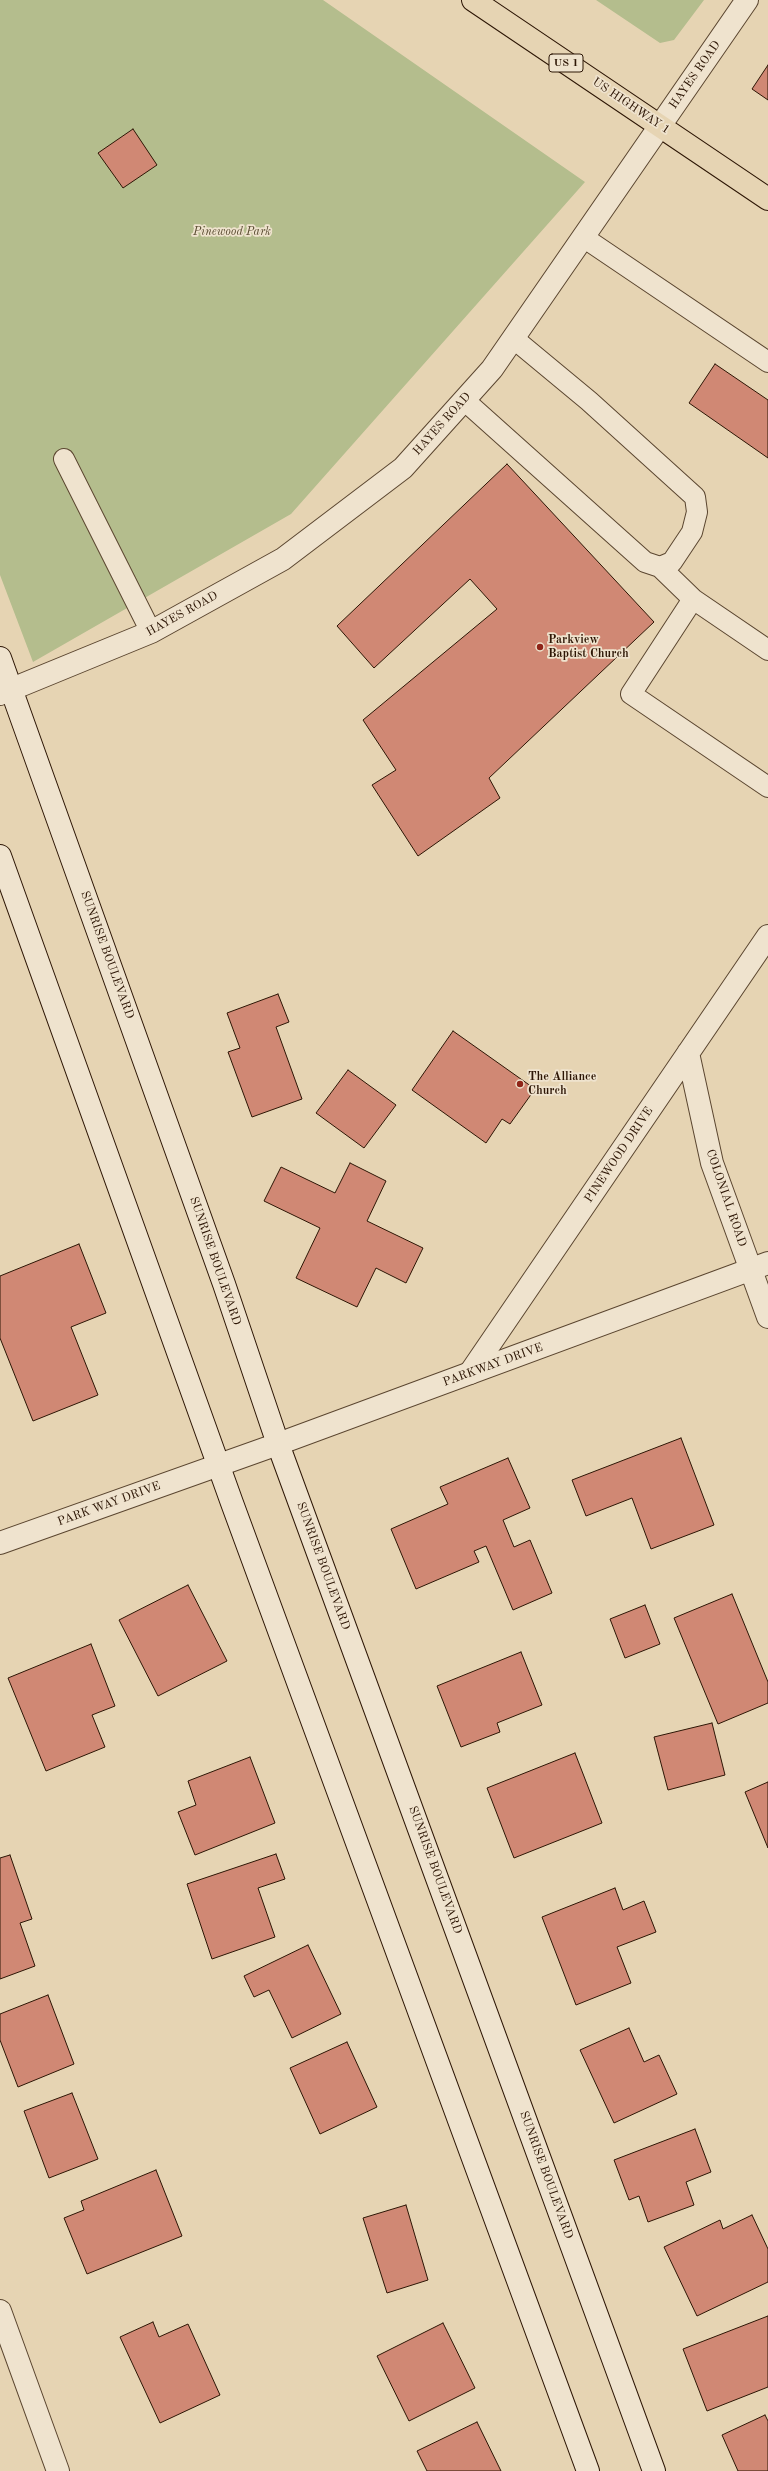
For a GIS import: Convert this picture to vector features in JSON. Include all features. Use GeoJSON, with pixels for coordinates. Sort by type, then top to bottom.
{"type":"FeatureCollection","features":[{"type":"Feature","properties":{"kind":"main road","name":"US HIGHWAY 1"},"geometry":{"type":"LineString","coordinates":[[473,0],[768,199]]}},
{"type":"Feature","properties":{"kind":"main road","name":"HAYES ROAD"},"geometry":{"type":"LineString","coordinates":[[6,692],[151,632],[283,559],[403,468],[492,369],[659,125],[747,0]]}},
{"type":"Feature","properties":{"kind":"main road","name":"SUNRISE BOULEVARD"},"geometry":{"type":"LineString","coordinates":[[0,658],[6,692],[221,1276],[278,1444],[654,2471]]}},
{"type":"Feature","properties":{"kind":"main road"},"geometry":{"type":"LineString","coordinates":[[0,856],[218,1464],[588,2471]]}},
{"type":"Feature","properties":{"kind":"main road","name":"PINEWOOD DRIVE"},"geometry":{"type":"LineString","coordinates":[[470,1373],[768,936]]}},
{"type":"Feature","properties":{"kind":"main road","name":"COLONIAL ROAD"},"geometry":{"type":"LineString","coordinates":[[688,1053],[712,1163],[760,1266],[768,1317]]}},
{"type":"Feature","properties":{"kind":"main road","name":"PARKWAY DRIVE"},"geometry":{"type":"LineString","coordinates":[[218,1464],[278,1444],[760,1266]]}},
{"type":"Feature","properties":{"kind":"main road","name":"PARK WAY DRIVE"},"geometry":{"type":"LineString","coordinates":[[0,1543],[218,1464]]}},
{"type":"Feature","properties":{"kind":"main road"},"geometry":{"type":"LineString","coordinates":[[0,2310],[58,2471]]}},
{"type":"Feature","properties":{"kind":"lane"},"geometry":{"type":"LineString","coordinates":[[583,237],[768,362]]}},
{"type":"Feature","properties":{"kind":"lane"},"geometry":{"type":"LineString","coordinates":[[513,338],[589,401],[695,497],[697,512],[692,532],[672,562],[660,567]]}},
{"type":"Feature","properties":{"kind":"lane"},"geometry":{"type":"LineString","coordinates":[[464,400],[645,562],[660,567],[692,599],[768,650]]}},
{"type":"Feature","properties":{"kind":"lane"},"geometry":{"type":"LineString","coordinates":[[64,459],[151,632]]}},
{"type":"Feature","properties":{"kind":"lane"},"geometry":{"type":"LineString","coordinates":[[692,599],[631,694],[768,787]]}},
{"type":"Feature","properties":{"kind":"green space","name":"Pinewood Park"},"geometry":{"type":"Polygon","coordinates":[[[0,0],[323,0],[585,182],[291,514],[33,662],[0,575],[0,0]]]}},
{"type":"Feature","properties":{"kind":"green space"},"geometry":{"type":"Polygon","coordinates":[[[596,0],[704,0],[674,40],[660,43],[596,0]]]}},
{"type":"Feature","properties":{"kind":"building"},"geometry":{"type":"Polygon","coordinates":[[[768,65],[768,100],[752,89],[768,65]]]}},
{"type":"Feature","properties":{"kind":"building"},"geometry":{"type":"Polygon","coordinates":[[[133,129],[157,165],[123,188],[98,153],[133,129]]]}},
{"type":"Feature","properties":{"kind":"building"},"geometry":{"type":"Polygon","coordinates":[[[715,364],[768,400],[768,458],[689,403],[715,364]]]}},
{"type":"Feature","properties":{"kind":"building","name":"Parkview Baptist Church"},"geometry":{"type":"Polygon","coordinates":[[[507,464],[654,622],[489,778],[500,798],[418,856],[372,785],[396,770],[363,720],[497,609],[470,579],[374,668],[337,626],[507,464]]]}},
{"type":"Feature","properties":{"kind":"building"},"geometry":{"type":"Polygon","coordinates":[[[278,994],[289,1022],[276,1027],[302,1099],[252,1117],[228,1052],[240,1048],[227,1013],[278,994]]]}},
{"type":"Feature","properties":{"kind":"building"},"geometry":{"type":"Polygon","coordinates":[[[453,1031],[535,1089],[510,1124],[502,1119],[486,1143],[412,1090],[453,1031]]]}},
{"type":"Feature","properties":{"kind":"building"},"geometry":{"type":"Polygon","coordinates":[[[348,1070],[396,1105],[364,1148],[316,1113],[348,1070]]]}},
{"type":"Feature","properties":{"kind":"building"},"geometry":{"type":"Polygon","coordinates":[[[350,1163],[386,1181],[367,1221],[423,1248],[406,1283],[376,1268],[357,1307],[296,1278],[320,1228],[264,1201],[281,1167],[335,1193],[350,1163]]]}},
{"type":"Feature","properties":{"kind":"building"},"geometry":{"type":"Polygon","coordinates":[[[79,1244],[106,1313],[71,1327],[98,1395],[33,1421],[0,1338],[0,1276],[79,1244]]]}},
{"type":"Feature","properties":{"kind":"building"},"geometry":{"type":"Polygon","coordinates":[[[681,1438],[714,1525],[651,1549],[632,1498],[586,1516],[572,1480],[681,1438]]]}},
{"type":"Feature","properties":{"kind":"building"},"geometry":{"type":"Polygon","coordinates":[[[508,1458],[530,1508],[503,1520],[514,1547],[530,1540],[552,1593],[513,1610],[486,1546],[474,1551],[479,1562],[416,1589],[391,1529],[448,1504],[440,1487],[508,1458]]]}},
{"type":"Feature","properties":{"kind":"building"},"geometry":{"type":"Polygon","coordinates":[[[188,1585],[227,1661],[158,1696],[119,1620],[188,1585]]]}},
{"type":"Feature","properties":{"kind":"building"},"geometry":{"type":"Polygon","coordinates":[[[732,1594],[768,1682],[768,1703],[718,1724],[674,1618],[732,1594]]]}},
{"type":"Feature","properties":{"kind":"building"},"geometry":{"type":"Polygon","coordinates":[[[645,1605],[660,1644],[625,1658],[610,1619],[645,1605]]]}},
{"type":"Feature","properties":{"kind":"building"},"geometry":{"type":"Polygon","coordinates":[[[91,1644],[115,1706],[92,1715],[105,1747],[46,1771],[8,1678],[91,1644]]]}},
{"type":"Feature","properties":{"kind":"building"},"geometry":{"type":"Polygon","coordinates":[[[521,1652],[542,1705],[497,1723],[500,1732],[461,1747],[437,1686],[521,1652]]]}},
{"type":"Feature","properties":{"kind":"building"},"geometry":{"type":"Polygon","coordinates":[[[712,1723],[725,1775],[668,1790],[654,1737],[712,1723]]]}},
{"type":"Feature","properties":{"kind":"building"},"geometry":{"type":"Polygon","coordinates":[[[575,1753],[602,1823],[514,1858],[487,1788],[575,1753]]]}},
{"type":"Feature","properties":{"kind":"building"},"geometry":{"type":"Polygon","coordinates":[[[250,1757],[275,1823],[195,1855],[178,1812],[196,1805],[188,1781],[250,1757]]]}},
{"type":"Feature","properties":{"kind":"building"},"geometry":{"type":"Polygon","coordinates":[[[768,1782],[768,1848],[745,1792],[768,1782]]]}},
{"type":"Feature","properties":{"kind":"building"},"geometry":{"type":"Polygon","coordinates":[[[276,1854],[285,1879],[258,1888],[275,1937],[212,1959],[187,1884],[276,1854]]]}},
{"type":"Feature","properties":{"kind":"building"},"geometry":{"type":"Polygon","coordinates":[[[10,1855],[32,1919],[20,1923],[35,1966],[0,1979],[0,1858],[10,1855]]]}},
{"type":"Feature","properties":{"kind":"building"},"geometry":{"type":"Polygon","coordinates":[[[615,1888],[623,1910],[644,1901],[656,1932],[617,1947],[631,1983],[576,2005],[542,1917],[615,1888]]]}},
{"type":"Feature","properties":{"kind":"building"},"geometry":{"type":"Polygon","coordinates":[[[308,1945],[341,2014],[292,2038],[269,1990],[254,1997],[244,1976],[308,1945]]]}},
{"type":"Feature","properties":{"kind":"building"},"geometry":{"type":"Polygon","coordinates":[[[48,1995],[74,2064],[18,2087],[0,2040],[0,2014],[48,1995]]]}},
{"type":"Feature","properties":{"kind":"building"},"geometry":{"type":"Polygon","coordinates":[[[629,2028],[644,2062],[659,2055],[677,2094],[614,2123],[580,2050],[629,2028]]]}},
{"type":"Feature","properties":{"kind":"building"},"geometry":{"type":"Polygon","coordinates":[[[347,2042],[377,2107],[320,2134],[290,2068],[347,2042]]]}},
{"type":"Feature","properties":{"kind":"building"},"geometry":{"type":"Polygon","coordinates":[[[72,2093],[98,2159],[49,2178],[24,2111],[72,2093]]]}},
{"type":"Feature","properties":{"kind":"building"},"geometry":{"type":"Polygon","coordinates":[[[695,2129],[711,2172],[686,2182],[694,2205],[648,2222],[639,2196],[629,2200],[614,2160],[695,2129]]]}},
{"type":"Feature","properties":{"kind":"building"},"geometry":{"type":"Polygon","coordinates":[[[156,2170],[182,2236],[87,2274],[64,2218],[84,2210],[81,2201],[156,2170]]]}},
{"type":"Feature","properties":{"kind":"building"},"geometry":{"type":"Polygon","coordinates":[[[406,2205],[428,2280],[387,2293],[363,2218],[406,2205]]]}},
{"type":"Feature","properties":{"kind":"building"},"geometry":{"type":"Polygon","coordinates":[[[752,2215],[768,2249],[768,2282],[697,2316],[664,2247],[720,2220],[723,2229],[752,2215]]]}},
{"type":"Feature","properties":{"kind":"building"},"geometry":{"type":"Polygon","coordinates":[[[768,2316],[768,2387],[707,2411],[683,2349],[768,2316]]]}},
{"type":"Feature","properties":{"kind":"building"},"geometry":{"type":"Polygon","coordinates":[[[153,2322],[159,2337],[188,2324],[220,2395],[160,2423],[120,2337],[153,2322]]]}},
{"type":"Feature","properties":{"kind":"building"},"geometry":{"type":"Polygon","coordinates":[[[443,2323],[475,2388],[409,2421],[377,2356],[443,2323]]]}},
{"type":"Feature","properties":{"kind":"building"},"geometry":{"type":"Polygon","coordinates":[[[765,2415],[768,2421],[768,2471],[738,2471],[722,2435],[765,2415]]]}},
{"type":"Feature","properties":{"kind":"building"},"geometry":{"type":"Polygon","coordinates":[[[477,2422],[501,2471],[427,2471],[417,2451],[477,2422]]]}},
{"type":"Feature","properties":{"kind":"place","name":"Parkview Baptist Church"},"geometry":{"type":"Point","coordinates":[540,647]}},
{"type":"Feature","properties":{"kind":"place","name":"The Alliance Church"},"geometry":{"type":"Point","coordinates":[520,1084]}}]}
